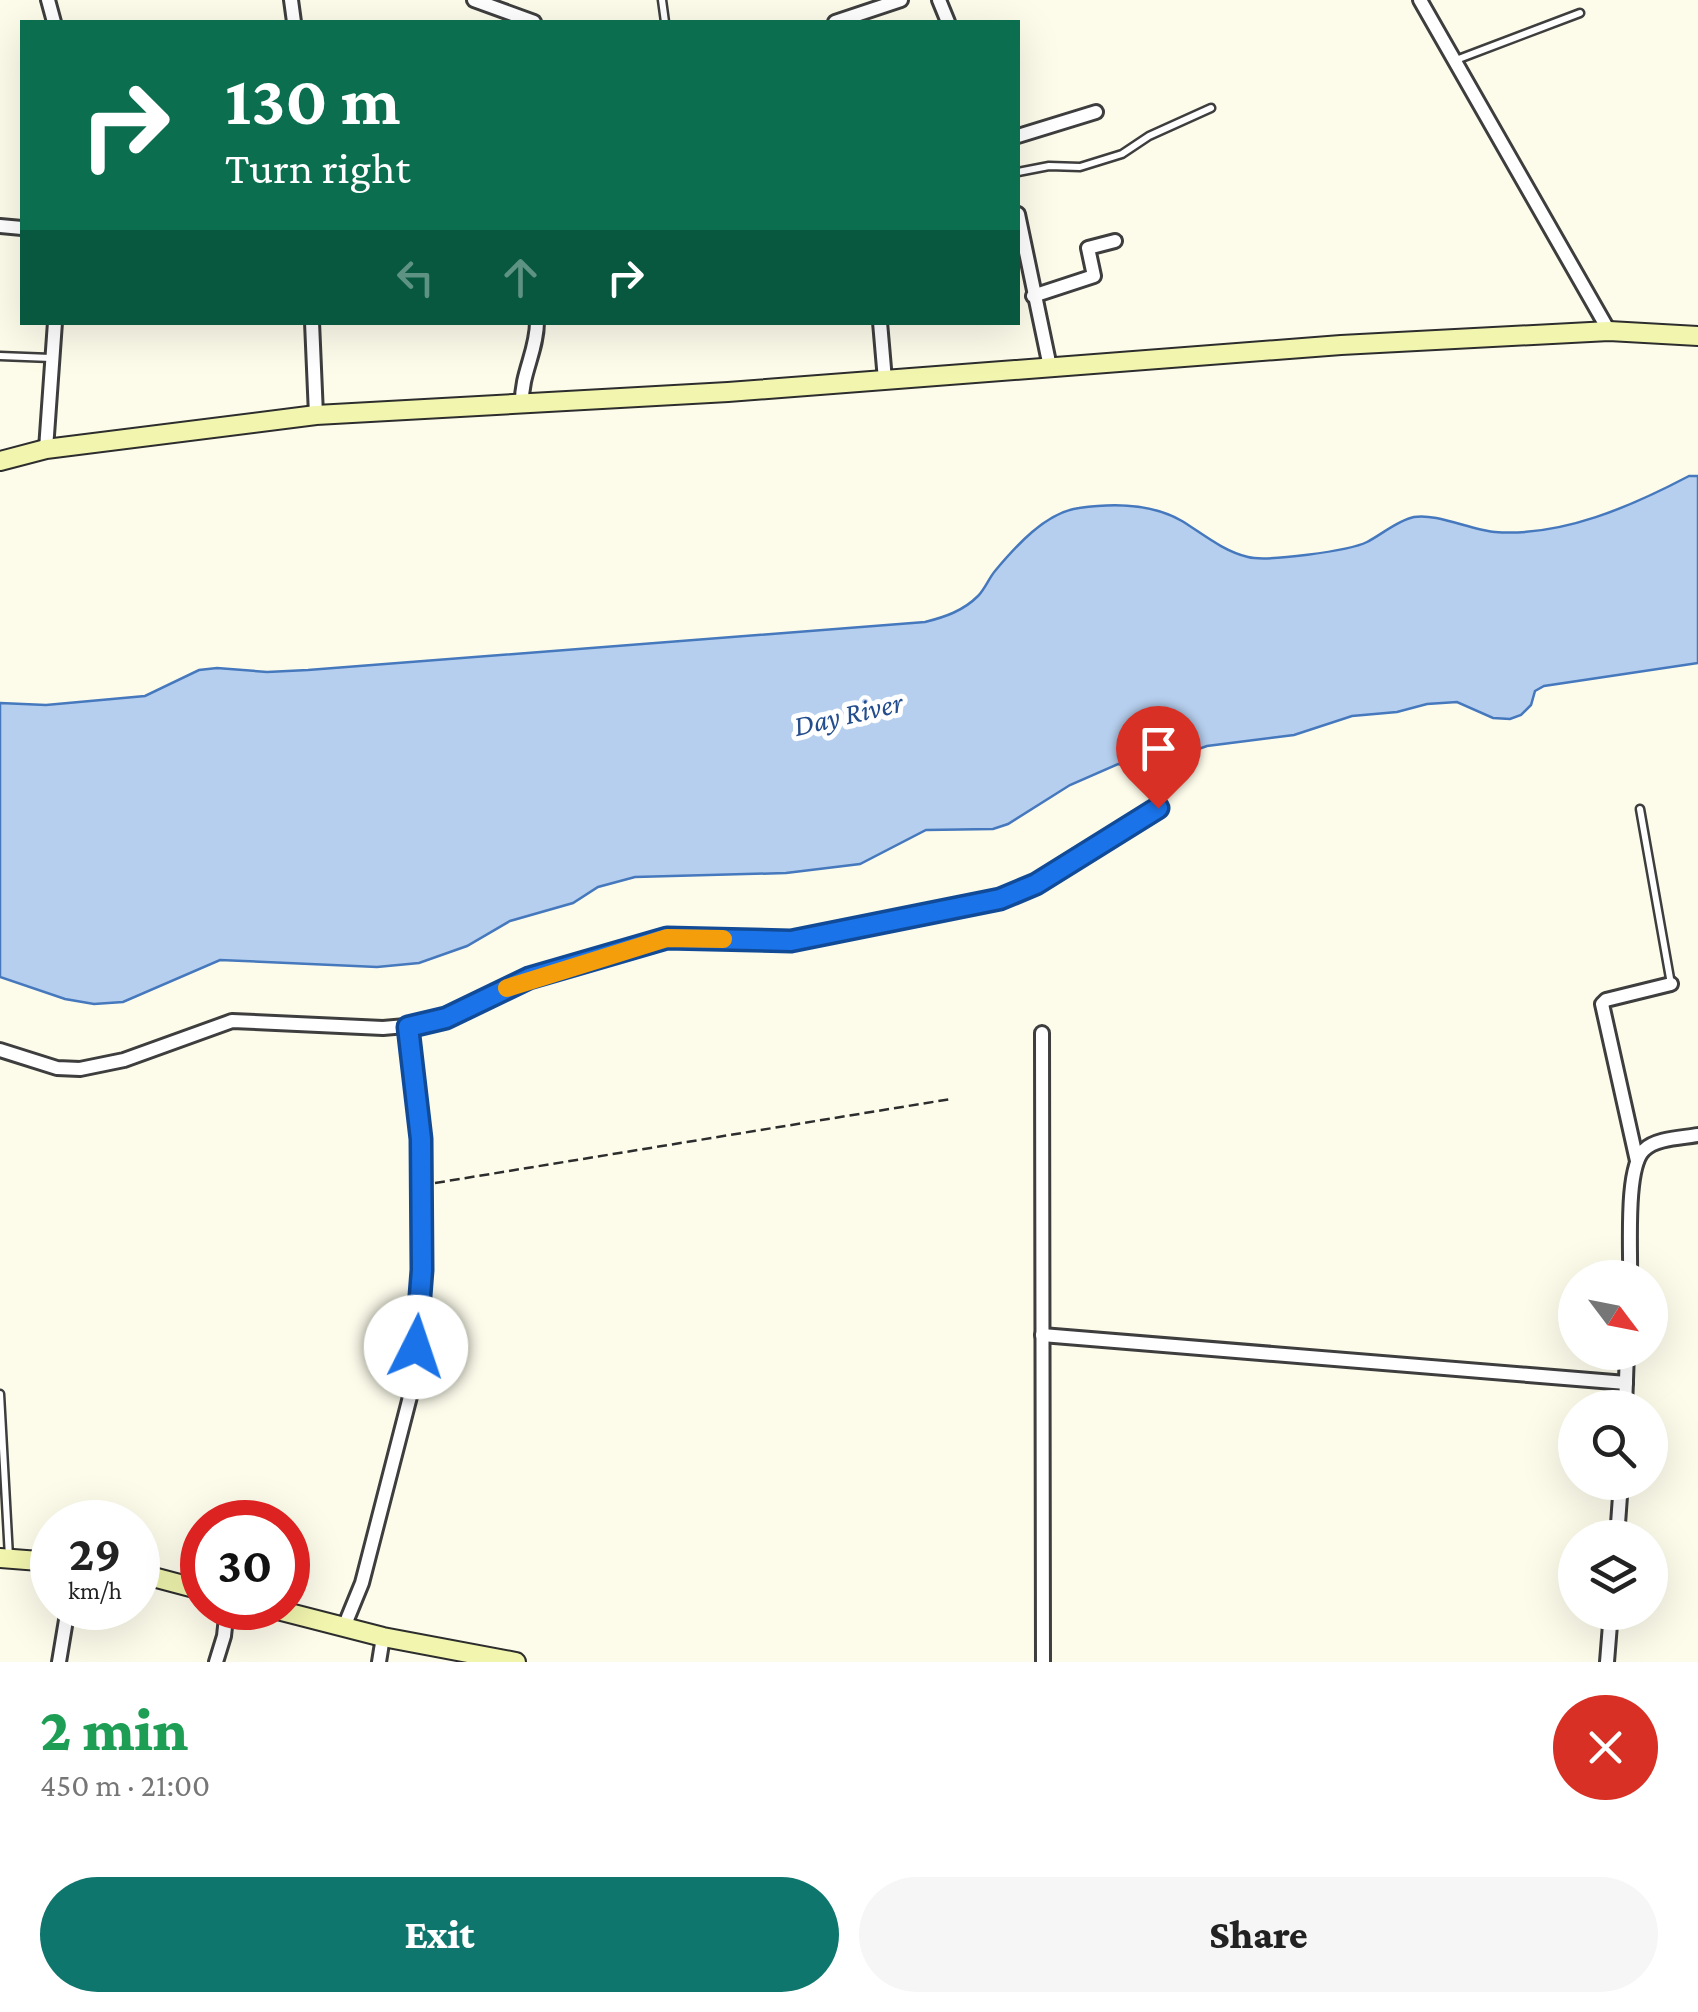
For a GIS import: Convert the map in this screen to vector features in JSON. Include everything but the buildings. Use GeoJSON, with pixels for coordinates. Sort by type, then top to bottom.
{"type":"FeatureCollection","features":[{"type":"Feature","properties":{"kind":"street"},"geometry":{"type":"LineString","coordinates":[[474,0],[494,4],[524,20]]}},
{"type":"Feature","properties":{"kind":"street"},"geometry":{"type":"LineString","coordinates":[[842,20],[901,0]]}},
{"type":"Feature","properties":{"kind":"street"},"geometry":{"type":"LineString","coordinates":[[1420,0],[1608,330]]}},
{"type":"Feature","properties":{"kind":"street"},"geometry":{"type":"LineString","coordinates":[[1020,135],[1096,112]]}},
{"type":"Feature","properties":{"kind":"street"},"geometry":{"type":"LineString","coordinates":[[1020,233],[1050,367]]}},
{"type":"Feature","properties":{"kind":"street"},"geometry":{"type":"LineString","coordinates":[[1033,296],[1094,276],[1088,248],[1114,241]]}},
{"type":"Feature","properties":{"kind":"street"},"geometry":{"type":"LineString","coordinates":[[46,449],[55,325]]}},
{"type":"Feature","properties":{"kind":"street"},"geometry":{"type":"LineString","coordinates":[[312,325],[316,415]]}},
{"type":"Feature","properties":{"kind":"street"},"geometry":{"type":"LineString","coordinates":[[522,403],[521,386],[537,342],[536,325]]}},
{"type":"Feature","properties":{"kind":"street"},"geometry":{"type":"LineString","coordinates":[[880,325],[885,380]]}},
{"type":"Feature","properties":{"kind":"street"},"geometry":{"type":"LineString","coordinates":[[0,462],[46,449],[316,415],[885,380],[1341,345],[1608,330],[1698,336]]}},
{"type":"Feature","properties":{"kind":"street"},"geometry":{"type":"LineString","coordinates":[[0,1050],[56,1068],[80,1069],[124,1060],[232,1021],[408,1027],[459,1013],[529,978],[667,938],[791,941],[1000,899],[1036,884],[1158,808]]}},
{"type":"Feature","properties":{"kind":"street"},"geometry":{"type":"LineString","coordinates":[[1638,1162],[1602,1004],[1671,984]]}},
{"type":"Feature","properties":{"kind":"street"},"geometry":{"type":"LineString","coordinates":[[344,1627],[362,1583],[413,1385],[422,1270],[421,1139],[408,1027]]}},
{"type":"Feature","properties":{"kind":"street"},"geometry":{"type":"LineString","coordinates":[[1042,1033],[1044,1662]]}},
{"type":"Feature","properties":{"kind":"street"},"geometry":{"type":"LineString","coordinates":[[1631,1260],[1633,1185],[1638,1162],[1646,1148],[1658,1142],[1698,1134]]}},
{"type":"Feature","properties":{"kind":"street"},"geometry":{"type":"LineString","coordinates":[[1042,1335],[1626,1383]]}},
{"type":"Feature","properties":{"kind":"street"},"geometry":{"type":"LineString","coordinates":[[1626,1370],[1626,1390]]}},
{"type":"Feature","properties":{"kind":"street"},"geometry":{"type":"LineString","coordinates":[[5,1558],[30,1560]]}},
{"type":"Feature","properties":{"kind":"street"},"geometry":{"type":"LineString","coordinates":[[310,1618],[383,1637],[516,1662]]}},
{"type":"Feature","properties":{"kind":"street"},"geometry":{"type":"LineString","coordinates":[[59,1662],[64,1630]]}},
{"type":"Feature","properties":{"kind":"street"},"geometry":{"type":"LineString","coordinates":[[216,1662],[225,1630]]}},
{"type":"Feature","properties":{"kind":"street"},"geometry":{"type":"LineString","coordinates":[[1607,1662],[1610,1630]]}},
{"type":"Feature","properties":{"kind":"street"},"geometry":{"type":"LineString","coordinates":[[380,1662],[383,1637]]}},
{"type":"Feature","properties":{"kind":"lane"},"geometry":{"type":"LineString","coordinates":[[1455,61],[1580,13]]}},
{"type":"Feature","properties":{"kind":"lane"},"geometry":{"type":"LineString","coordinates":[[1020,172],[1049,166],[1080,167],[1122,154],[1149,136],[1211,108]]}},
{"type":"Feature","properties":{"kind":"lane"},"geometry":{"type":"LineString","coordinates":[[0,356],[52,358]]}},
{"type":"Feature","properties":{"kind":"lane"},"geometry":{"type":"LineString","coordinates":[[1640,809],[1671,984]]}},
{"type":"Feature","properties":{"kind":"lane"},"geometry":{"type":"LineString","coordinates":[[0,1394],[5,1558]]}},
{"type":"Feature","properties":{"kind":"path"},"geometry":{"type":"LineString","coordinates":[[421,1186],[952,1099]]}},
{"type":"Feature","properties":{"kind":"water","name":"Day River"},"geometry":{"type":"Polygon","coordinates":[[[1689,476],[1698,476],[1698,663],[1544,686],[1535,691],[1531,705],[1521,715],[1510,719],[1493,718],[1457,702],[1427,704],[1397,712],[1352,716],[1294,735],[1207,746],[1141,769],[1118,764],[1070,785],[1008,824],[993,829],[926,830],[860,864],[786,873],[635,877],[598,887],[573,903],[510,921],[467,946],[419,963],[377,967],[220,960],[123,1002],[94,1004],[65,999],[0,977],[0,703],[46,705],[145,696],[199,670],[217,668],[308,670],[925,622],[966,606],[1032,532],[1055,516],[1079,508],[1118,505],[1158,511],[1230,551],[1272,558],[1357,545],[1402,521],[1423,516],[1495,532],[1546,530],[1620,508],[1689,476]]]}},
{"type":"Feature","properties":{"kind":"slow traffic"},"geometry":{"type":"LineString","coordinates":[[507,988],[667,938],[723,939]]}},
{"type":"Feature","properties":{"kind":"route"},"geometry":{"type":"LineString","coordinates":[[416,1347],[422,1270],[421,1139],[408,1027],[472,1008],[529,978],[667,938],[791,941],[1000,899],[1036,884],[1158,808]]}}]}
